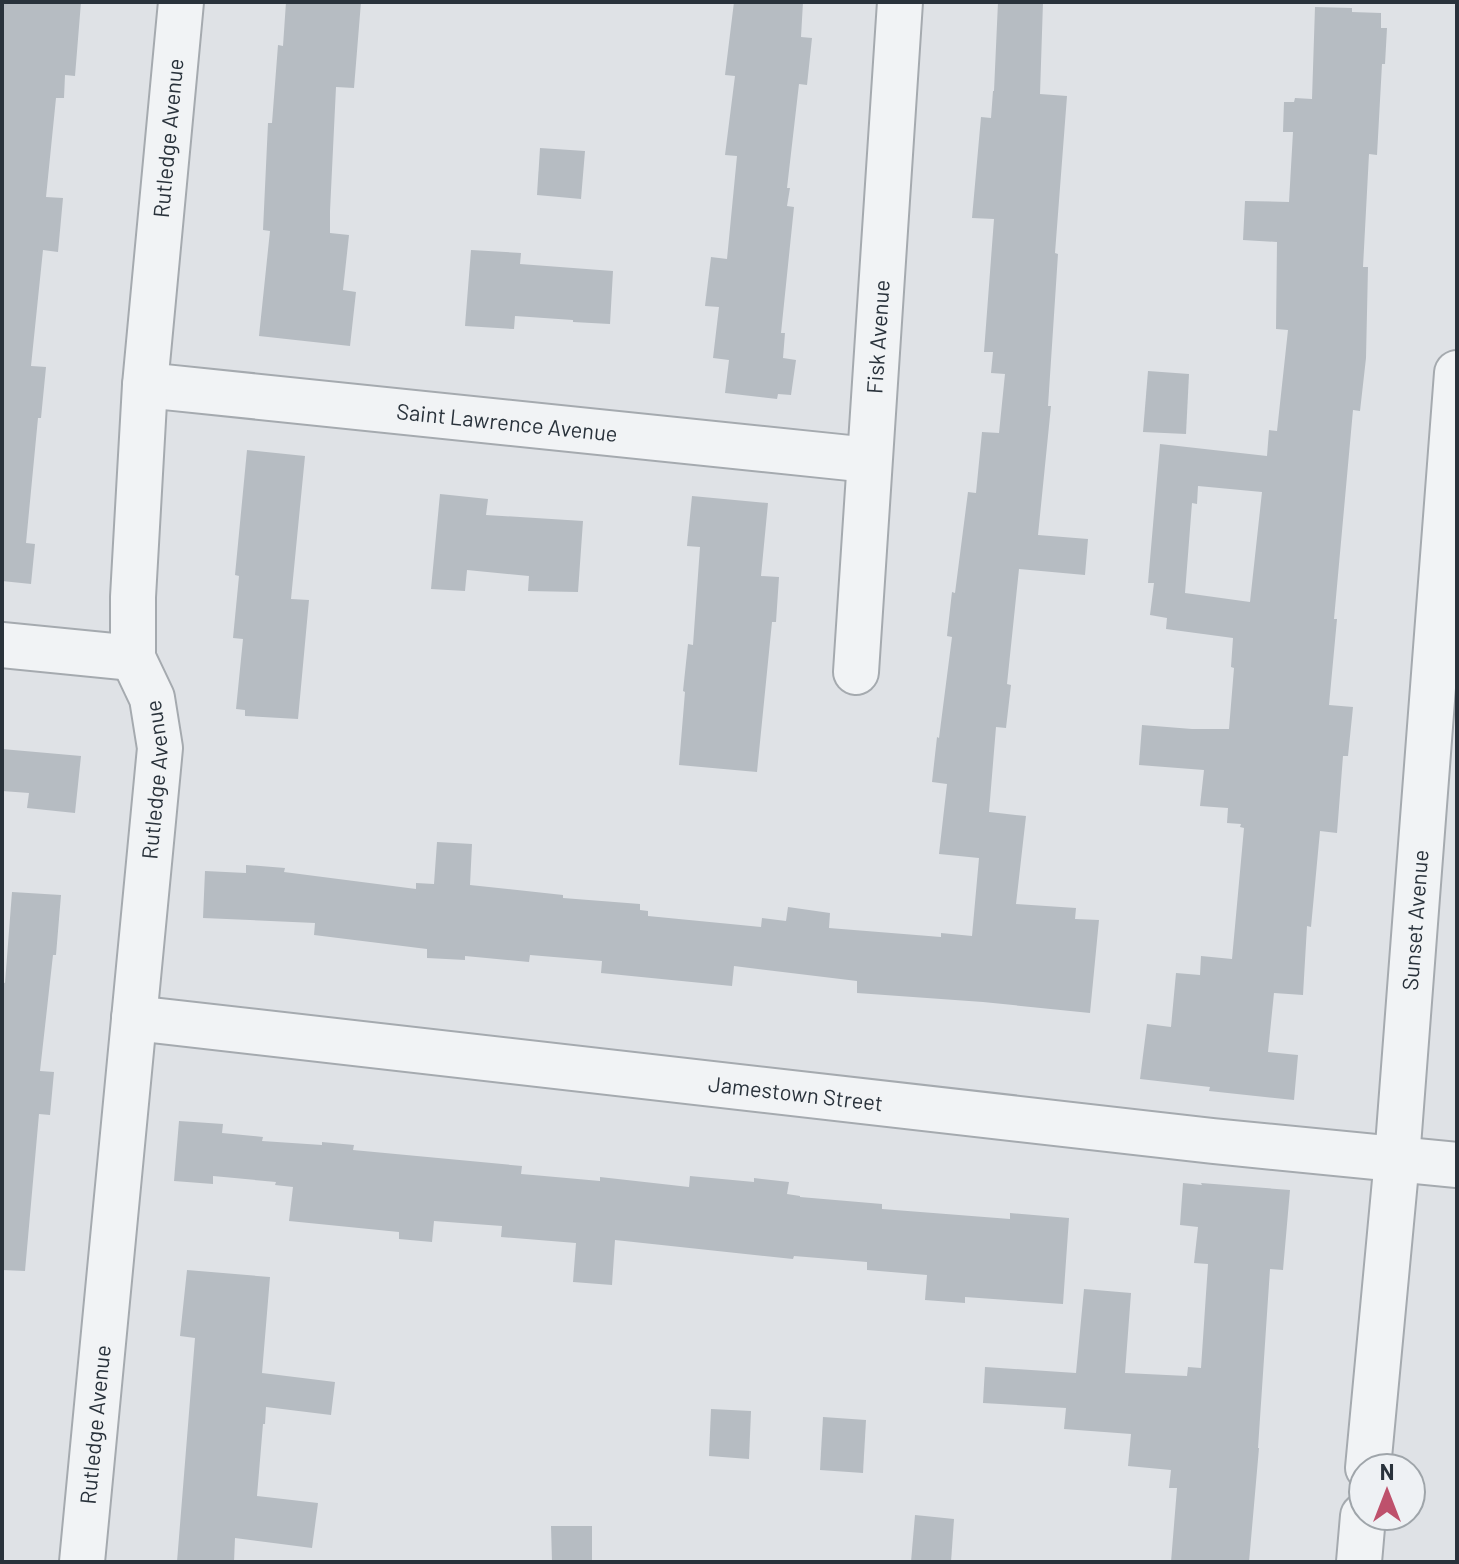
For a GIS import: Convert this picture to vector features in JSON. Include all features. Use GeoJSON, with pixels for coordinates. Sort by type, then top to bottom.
{"type":"FeatureCollection","features":[{"type":"Feature","properties":{"kind":"street","name":"Rutledge Avenue"},"geometry":{"type":"LineString","coordinates":[[82,1562],[160,748],[152,698],[133,658],[133,597],[145,385],[181,2]]}},
{"type":"Feature","properties":{"kind":"street","name":"Fisk Avenue"},"geometry":{"type":"LineString","coordinates":[[856,672],[900,2]]}},
{"type":"Feature","properties":{"kind":"street","name":"Sunset Avenue"},"geometry":{"type":"LineString","coordinates":[[1370,1452],[1397,1159],[1457,373]]}},
{"type":"Feature","properties":{"kind":"street","name":"Saint Lawrence Avenue"},"geometry":{"type":"LineString","coordinates":[[145,385],[869,460]]}},
{"type":"Feature","properties":{"kind":"street"},"geometry":{"type":"LineString","coordinates":[[2,645],[133,658]]}},
{"type":"Feature","properties":{"kind":"street","name":"Jamestown Street"},"geometry":{"type":"LineString","coordinates":[[134,1018],[1213,1141],[1457,1165]]}},
{"type":"Feature","properties":{"kind":"street"},"geometry":{"type":"LineString","coordinates":[[1359,1562],[1362,1532]]}},
{"type":"Feature","properties":{"kind":"building"},"geometry":{"type":"Polygon","coordinates":[[[2,2],[81,2],[75,76],[65,75],[64,98],[56,98],[46,197],[63,198],[58,252],[43,250],[31,366],[46,367],[26,543],[35,544],[31,584],[2,581],[2,2]]]}},
{"type":"Feature","properties":{"kind":"building"},"geometry":{"type":"Polygon","coordinates":[[[286,2],[361,2],[354,88],[336,87],[330,211],[330,233],[349,235],[343,290],[356,292],[350,346],[259,336],[270,231],[263,230],[268,123],[272,123],[278,45],[283,46],[286,2]]]}},
{"type":"Feature","properties":{"kind":"building"},"geometry":{"type":"Polygon","coordinates":[[[734,2],[803,2],[801,37],[812,38],[807,85],[799,84],[787,188],[790,188],[787,206],[794,207],[781,333],[785,333],[783,358],[796,360],[791,395],[778,394],[777,399],[725,393],[729,360],[713,358],[719,307],[705,306],[711,257],[727,259],[737,156],[725,155],[735,76],[725,75],[734,2]]]}},
{"type":"Feature","properties":{"kind":"building"},"geometry":{"type":"Polygon","coordinates":[[[998,2],[1043,2],[1040,94],[1067,96],[1055,253],[1058,254],[1048,406],[1051,406],[1038,535],[1088,539],[1085,575],[1019,569],[1007,684],[1011,685],[1006,728],[996,727],[989,812],[1026,816],[1016,904],[1076,908],[1075,919],[1099,920],[1090,1013],[857,993],[857,981],[734,966],[732,986],[601,973],[602,961],[530,955],[529,962],[465,956],[465,960],[427,958],[427,949],[314,935],[315,923],[203,918],[205,871],[246,873],[246,865],[285,868],[284,872],[416,889],[416,883],[434,884],[437,842],[472,844],[470,885],[563,895],[563,898],[640,904],[640,910],[648,911],[648,916],[761,927],[762,918],[786,921],[788,907],[830,913],[829,928],[941,937],[941,933],[972,936],[979,858],[939,854],[947,784],[932,782],[952,637],[947,636],[952,592],[955,593],[968,492],[976,493],[982,432],[999,433],[1005,374],[991,373],[993,352],[984,352],[994,219],[972,218],[981,117],[991,118],[998,2]]]}},
{"type":"Feature","properties":{"kind":"building"},"geometry":{"type":"Polygon","coordinates":[[[1315,7],[1381,13],[1381,28],[1387,28],[1385,64],[1382,64],[1377,155],[1369,154],[1363,267],[1368,267],[1366,358],[1360,411],[1353,410],[1329,705],[1353,707],[1348,756],[1343,756],[1337,833],[1320,831],[1311,927],[1307,926],[1303,995],[1274,993],[1268,1052],[1298,1055],[1294,1100],[1209,1091],[1210,1087],[1140,1079],[1147,1024],[1171,1027],[1176,973],[1200,975],[1201,956],[1232,959],[1244,828],[1240,827],[1241,824],[1227,823],[1228,808],[1200,806],[1204,770],[1139,765],[1142,725],[1229,729],[1233,638],[1166,629],[1167,618],[1150,615],[1154,583],[1148,583],[1160,444],[1267,456],[1269,430],[1277,431],[1288,330],[1276,329],[1277,242],[1243,240],[1245,201],[1289,202],[1293,132],[1283,132],[1284,102],[1294,102],[1295,98],[1312,99],[1315,7]],[[1198,486],[1197,504],[1192,503],[1185,593],[1250,602],[1262,492],[1198,486]]]}},
{"type":"Feature","properties":{"kind":"building"},"geometry":{"type":"Polygon","coordinates":[[[540,148],[585,151],[581,199],[537,195],[540,148]]]}},
{"type":"Feature","properties":{"kind":"building"},"geometry":{"type":"Polygon","coordinates":[[[471,250],[521,253],[520,264],[613,271],[610,324],[515,316],[514,329],[465,326],[471,250]]]}},
{"type":"Feature","properties":{"kind":"building"},"geometry":{"type":"Polygon","coordinates":[[[1148,371],[1189,374],[1186,434],[1143,432],[1148,371]]]}},
{"type":"Feature","properties":{"kind":"building"},"geometry":{"type":"Polygon","coordinates":[[[247,450],[305,456],[291,599],[309,600],[298,719],[245,716],[245,710],[236,709],[243,639],[233,638],[239,576],[235,575],[247,450]]]}},
{"type":"Feature","properties":{"kind":"building"},"geometry":{"type":"Polygon","coordinates":[[[440,494],[488,499],[486,515],[583,521],[578,592],[528,591],[529,576],[467,570],[465,591],[431,589],[440,494]]]}},
{"type":"Feature","properties":{"kind":"building"},"geometry":{"type":"Polygon","coordinates":[[[692,496],[768,503],[761,576],[779,577],[757,772],[679,765],[683,691],[688,644],[693,645],[700,547],[687,546],[692,496]]]}},
{"type":"Feature","properties":{"kind":"building"},"geometry":{"type":"Polygon","coordinates":[[[2,749],[81,756],[75,813],[27,808],[29,793],[2,791],[2,749]]]}},
{"type":"Feature","properties":{"kind":"building"},"geometry":{"type":"Polygon","coordinates":[[[12,892],[61,895],[40,1071],[54,1072],[50,1115],[39,1114],[25,1271],[2,1270],[2,982],[5,983],[12,892]]]}},
{"type":"Feature","properties":{"kind":"building"},"geometry":{"type":"Polygon","coordinates":[[[179,1121],[223,1124],[222,1133],[263,1137],[262,1141],[354,1145],[353,1150],[522,1166],[521,1174],[600,1181],[600,1177],[689,1187],[690,1176],[754,1182],[754,1178],[789,1182],[787,1194],[882,1204],[882,1209],[1010,1219],[1010,1213],[1069,1218],[1063,1304],[965,1297],[965,1303],[925,1300],[927,1275],[867,1270],[867,1262],[794,1256],[793,1259],[615,1240],[612,1285],[573,1282],[576,1243],[501,1237],[502,1226],[434,1221],[432,1242],[399,1239],[399,1232],[289,1221],[293,1187],[275,1185],[276,1182],[213,1176],[213,1184],[174,1181],[179,1121]]]}},
{"type":"Feature","properties":{"kind":"building"},"geometry":{"type":"Polygon","coordinates":[[[1183,1183],[1290,1190],[1283,1270],[1270,1269],[1249,1562],[1171,1562],[1177,1488],[1169,1488],[1171,1470],[1128,1466],[1131,1434],[1064,1429],[1066,1408],[983,1403],[985,1367],[1076,1373],[1084,1289],[1131,1293],[1125,1373],[1187,1376],[1188,1367],[1201,1368],[1208,1264],[1194,1263],[1198,1227],[1180,1225],[1183,1183]]]}},
{"type":"Feature","properties":{"kind":"building"},"geometry":{"type":"Polygon","coordinates":[[[187,1270],[270,1277],[262,1373],[335,1382],[331,1415],[266,1407],[263,1424],[257,1496],[318,1503],[312,1548],[235,1538],[234,1562],[177,1562],[195,1338],[180,1336],[187,1270]]]}},
{"type":"Feature","properties":{"kind":"building"},"geometry":{"type":"Polygon","coordinates":[[[711,1409],[751,1411],[749,1459],[709,1456],[711,1409]]]}},
{"type":"Feature","properties":{"kind":"building"},"geometry":{"type":"Polygon","coordinates":[[[823,1417],[866,1420],[863,1473],[820,1470],[823,1417]]]}},
{"type":"Feature","properties":{"kind":"building"},"geometry":{"type":"Polygon","coordinates":[[[915,1515],[954,1519],[951,1562],[911,1562],[915,1515]]]}},
{"type":"Feature","properties":{"kind":"building"},"geometry":{"type":"Polygon","coordinates":[[[551,1526],[592,1526],[592,1562],[552,1562],[551,1526]]]}}]}
